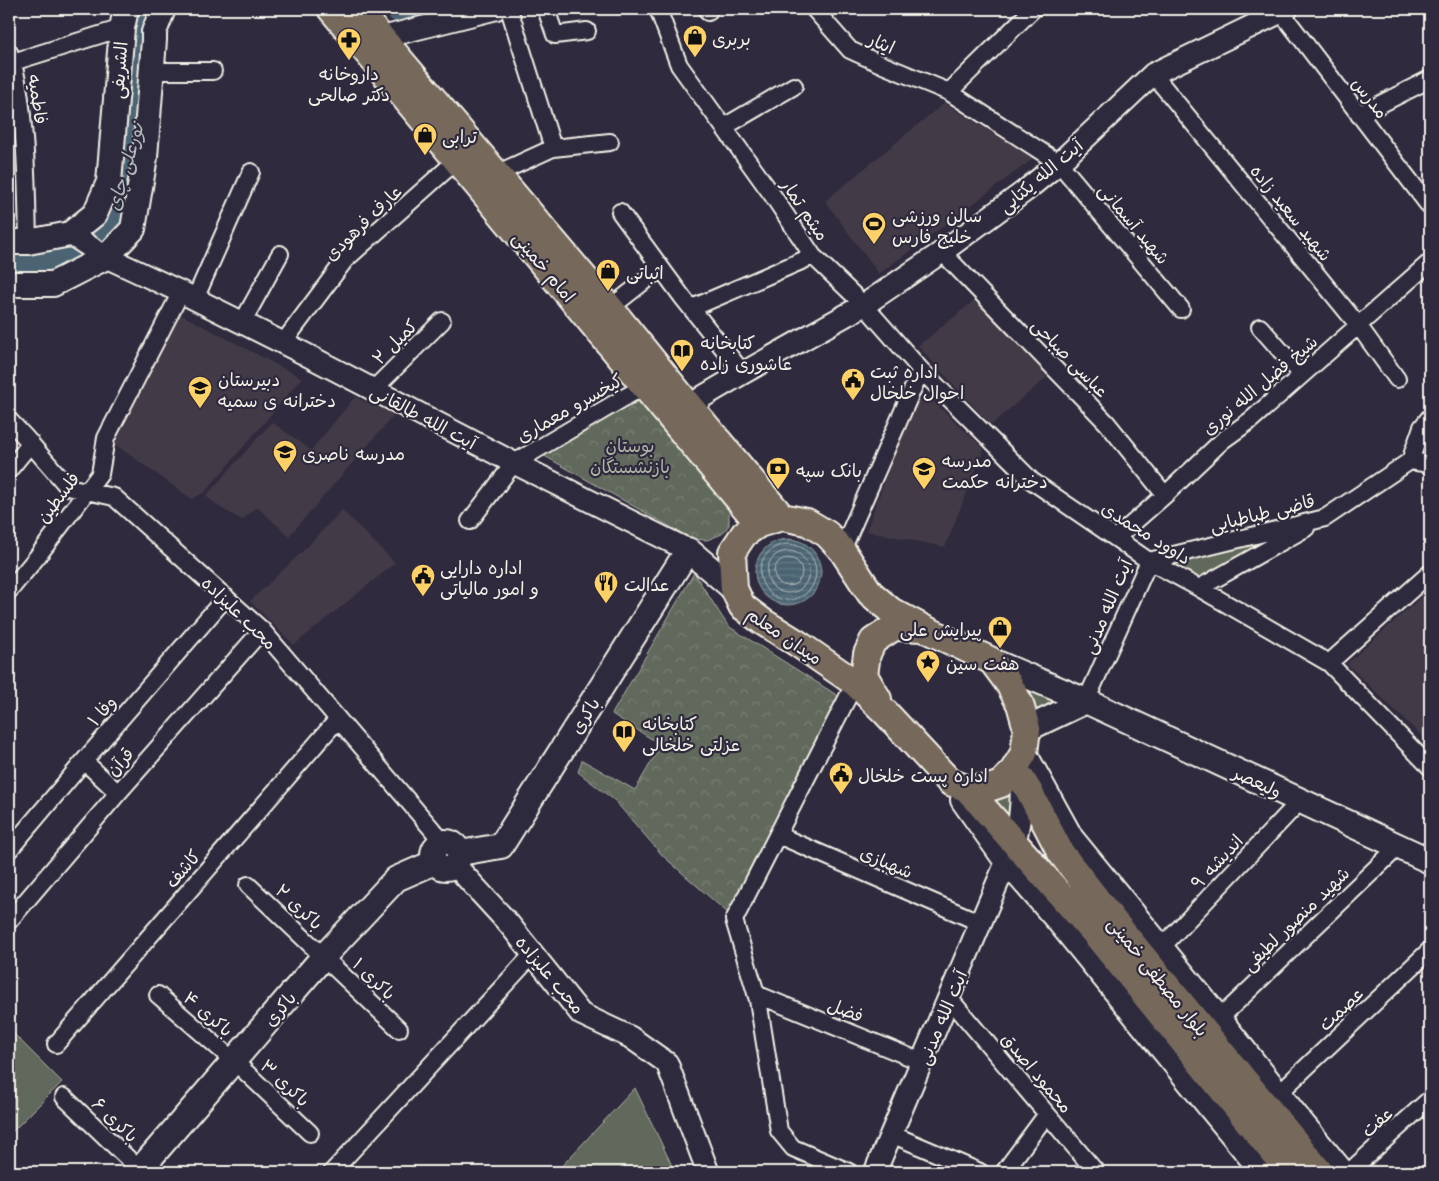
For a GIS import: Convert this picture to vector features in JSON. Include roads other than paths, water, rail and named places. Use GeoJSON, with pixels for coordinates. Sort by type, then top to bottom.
{"type":"FeatureCollection","features":[{"type":"Feature","properties":{"kind":"main road"},"geometry":{"type":"LineString","coordinates":[[9,284],[53,284],[106,257],[133,229],[145,157],[154,32],[163,9]]}},
{"type":"Feature","properties":{"kind":"main road","name":"امام خمینی"},"geometry":{"type":"LineString","coordinates":[[331,9],[645,386],[771,520]]}},
{"type":"Feature","properties":{"kind":"main road","name":"امام خمینی"},"geometry":{"type":"LineString","coordinates":[[356,9],[610,308],[690,406],[771,520]]}},
{"type":"Feature","properties":{"kind":"main road","name":"الشریفی"},"geometry":{"type":"LineString","coordinates":[[18,242],[70,234],[95,214],[109,182],[124,18]]}},
{"type":"Feature","properties":{"kind":"main road"},"geometry":{"type":"LineString","coordinates":[[771,520],[807,522],[828,534],[842,550],[870,594],[891,611],[992,661],[1009,684],[1020,704],[1021,758],[1071,838],[1342,1172]]}},
{"type":"Feature","properties":{"kind":"main road","name":"میدان معلم"},"geometry":{"type":"LineString","coordinates":[[771,520],[744,534],[732,552],[734,589],[742,606],[855,683],[958,785]]}},
{"type":"Feature","properties":{"kind":"main road","name":"آیت الله طالقانی"},"geometry":{"type":"LineString","coordinates":[[688,550],[734,589]]}},
{"type":"Feature","properties":{"kind":"main road","name":"باکری"},"geometry":{"type":"LineString","coordinates":[[140,1172],[324,956],[396,879],[448,856],[501,846],[688,550]]}},
{"type":"Feature","properties":{"kind":"main road"},"geometry":{"type":"LineString","coordinates":[[885,712],[864,675],[867,654],[873,641],[894,627],[923,628]]}},
{"type":"Feature","properties":{"kind":"main road","name":"ولیعصر"},"geometry":{"type":"LineString","coordinates":[[992,661],[1086,701],[1430,860]]}},
{"type":"Feature","properties":{"kind":"main road"},"geometry":{"type":"LineString","coordinates":[[958,785],[986,789],[1000,784],[1021,758],[1086,701]]}},
{"type":"Feature","properties":{"kind":"main road","name":"بلوار مصطفی خمینی"},"geometry":{"type":"LineString","coordinates":[[1021,758],[1060,854],[1320,1172]]}},
{"type":"Feature","properties":{"kind":"main road","name":"بلوار مصطفی خمینی"},"geometry":{"type":"LineString","coordinates":[[958,785],[1011,853],[1028,857],[1096,935],[1288,1172]]}},
{"type":"Feature","properties":{"kind":"main road"},"geometry":{"type":"LineString","coordinates":[[1011,853],[1057,919],[1263,1172]]}},
{"type":"Feature","properties":{"kind":"street"},"geometry":{"type":"LineString","coordinates":[[380,38],[495,9]]}},
{"type":"Feature","properties":{"kind":"street"},"geometry":{"type":"LineString","coordinates":[[509,9],[553,148]]}},
{"type":"Feature","properties":{"kind":"street"},"geometry":{"type":"LineString","coordinates":[[546,9],[555,35],[587,31]]}},
{"type":"Feature","properties":{"kind":"street","name":"میثم تمار"},"geometry":{"type":"LineString","coordinates":[[658,9],[679,65],[773,196],[813,256],[864,305]]}},
{"type":"Feature","properties":{"kind":"street","name":"ایثار"},"geometry":{"type":"LineString","coordinates":[[814,9],[850,50],[949,92],[1059,163]]}},
{"type":"Feature","properties":{"kind":"street"},"geometry":{"type":"LineString","coordinates":[[949,92],[1033,9]]}},
{"type":"Feature","properties":{"kind":"street","name":"آیت الله یکتایی"},"geometry":{"type":"LineString","coordinates":[[690,406],[743,373],[864,305],[942,252],[1025,191],[1059,163],[1153,74],[1284,10]]}},
{"type":"Feature","properties":{"kind":"street","name":"مدرس"},"geometry":{"type":"LineString","coordinates":[[1284,10],[1359,115],[1429,203]]}},
{"type":"Feature","properties":{"kind":"street"},"geometry":{"type":"LineString","coordinates":[[11,57],[124,18]]}},
{"type":"Feature","properties":{"kind":"street","name":"فاطمیه"},"geometry":{"type":"LineString","coordinates":[[11,57],[20,92],[24,136],[18,242]]}},
{"type":"Feature","properties":{"kind":"street"},"geometry":{"type":"LineString","coordinates":[[151,71],[213,71]]}},
{"type":"Feature","properties":{"kind":"street","name":"شهید سعید زاده"},"geometry":{"type":"LineString","coordinates":[[1153,74],[1358,325],[1397,379]]}},
{"type":"Feature","properties":{"kind":"street"},"geometry":{"type":"LineString","coordinates":[[1359,115],[1428,80]]}},
{"type":"Feature","properties":{"kind":"street"},"geometry":{"type":"LineString","coordinates":[[724,128],[794,86]]}},
{"type":"Feature","properties":{"kind":"street"},"geometry":{"type":"LineString","coordinates":[[496,174],[553,148],[610,142]]}},
{"type":"Feature","properties":{"kind":"street","name":"عارف فرهودی"},"geometry":{"type":"LineString","coordinates":[[283,343],[345,260],[457,160]]}},
{"type":"Feature","properties":{"kind":"street","name":"شهید آسمانی"},"geometry":{"type":"LineString","coordinates":[[1059,163],[1181,308]]}},
{"type":"Feature","properties":{"kind":"street"},"geometry":{"type":"LineString","coordinates":[[188,296],[251,172]]}},
{"type":"Feature","properties":{"kind":"street"},"geometry":{"type":"LineString","coordinates":[[620,212],[743,373]]}},
{"type":"Feature","properties":{"kind":"street","name":"آیت الله طالقانی"},"geometry":{"type":"LineString","coordinates":[[70,234],[106,257],[242,322],[514,463],[688,550]]}},
{"type":"Feature","properties":{"kind":"street","name":"عباسی صباحی"},"geometry":{"type":"LineString","coordinates":[[942,252],[1107,423],[1165,495]]}},
{"type":"Feature","properties":{"kind":"street"},"geometry":{"type":"LineString","coordinates":[[242,322],[280,254]]}},
{"type":"Feature","properties":{"kind":"street"},"geometry":{"type":"LineString","coordinates":[[692,308],[813,256]]}},
{"type":"Feature","properties":{"kind":"street","name":"شیخ فضل الله نوری"},"geometry":{"type":"LineString","coordinates":[[1118,537],[1223,440],[1251,420],[1430,262]]}},
{"type":"Feature","properties":{"kind":"street"},"geometry":{"type":"LineString","coordinates":[[610,308],[661,268]]}},
{"type":"Feature","properties":{"kind":"street","name":"فلسطین"},"geometry":{"type":"LineString","coordinates":[[9,591],[100,474],[106,438],[188,296]]}},
{"type":"Feature","properties":{"kind":"street","name":"داوود محمدی"},"geometry":{"type":"LineString","coordinates":[[864,305],[921,370],[1032,481],[1118,537],[1149,562],[1199,588],[1329,663],[1430,767]]}},
{"type":"Feature","properties":{"kind":"street","name":"کمیل ۲"},"geometry":{"type":"LineString","coordinates":[[373,390],[442,322]]}},
{"type":"Feature","properties":{"kind":"street"},"geometry":{"type":"LineString","coordinates":[[1260,327],[1302,374]]}},
{"type":"Feature","properties":{"kind":"street"},"geometry":{"type":"LineString","coordinates":[[842,550],[921,370]]}},
{"type":"Feature","properties":{"kind":"street","name":"کیخسرو معماری"},"geometry":{"type":"LineString","coordinates":[[514,463],[645,386]]}},
{"type":"Feature","properties":{"kind":"street"},"geometry":{"type":"LineString","coordinates":[[1430,417],[1422,427],[1410,461],[1430,464]]}},
{"type":"Feature","properties":{"kind":"street","name":"محب علیزاده"},"geometry":{"type":"LineString","coordinates":[[9,420],[68,487],[114,497],[262,630],[338,719],[448,856],[508,924],[581,1014],[630,1037],[667,1063],[708,1172]]}},
{"type":"Feature","properties":{"kind":"street"},"geometry":{"type":"LineString","coordinates":[[9,470],[31,443]]}},
{"type":"Feature","properties":{"kind":"street","name":"قاضی طباطبایی"},"geometry":{"type":"LineString","coordinates":[[1149,562],[1325,518],[1410,461]]}},
{"type":"Feature","properties":{"kind":"street"},"geometry":{"type":"LineString","coordinates":[[470,521],[514,463]]}},
{"type":"Feature","properties":{"kind":"street"},"geometry":{"type":"LineString","coordinates":[[1199,588],[1325,518]]}},
{"type":"Feature","properties":{"kind":"street","name":"آیت الله مدنی"},"geometry":{"type":"LineString","coordinates":[[1086,701],[1149,562]]}},
{"type":"Feature","properties":{"kind":"street"},"geometry":{"type":"LineString","coordinates":[[1329,663],[1430,573]]}},
{"type":"Feature","properties":{"kind":"street","name":"وفا ۱"},"geometry":{"type":"LineString","coordinates":[[9,850],[226,597]]}},
{"type":"Feature","properties":{"kind":"street","name":"قرآن"},"geometry":{"type":"LineString","coordinates":[[9,921],[118,792],[262,630]]}},
{"type":"Feature","properties":{"kind":"street"},"geometry":{"type":"LineString","coordinates":[[849,1172],[793,1148],[779,1132],[756,994],[734,920],[855,683]]}},
{"type":"Feature","properties":{"kind":"street","name":"کاشف"},"geometry":{"type":"LineString","coordinates":[[56,1044],[338,719]]}},
{"type":"Feature","properties":{"kind":"street","name":"آیت‌ الله مدنی"},"geometry":{"type":"LineString","coordinates":[[875,1172],[1011,853],[1019,826],[1022,797],[1021,758]]}},
{"type":"Feature","properties":{"kind":"street"},"geometry":{"type":"LineString","coordinates":[[84,761],[118,792]]}},
{"type":"Feature","properties":{"kind":"street","name":"اندیشه ۹"},"geometry":{"type":"LineString","coordinates":[[1161,948],[1300,801]]}},
{"type":"Feature","properties":{"kind":"street","name":"شهبازی"},"geometry":{"type":"LineString","coordinates":[[778,835],[981,922]]}},
{"type":"Feature","properties":{"kind":"street","name":"شهید منصور لطیفی"},"geometry":{"type":"LineString","coordinates":[[1219,1019],[1399,846]]}},
{"type":"Feature","properties":{"kind":"street","name":"باکری ۲"},"geometry":{"type":"LineString","coordinates":[[248,885],[324,956]]}},
{"type":"Feature","properties":{"kind":"street","name":"عصمت"},"geometry":{"type":"LineString","coordinates":[[1278,1094],[1430,950]]}},
{"type":"Feature","properties":{"kind":"street"},"geometry":{"type":"LineString","coordinates":[[332,1172],[532,954]]}},
{"type":"Feature","properties":{"kind":"street","name":"باکری ۱"},"geometry":{"type":"LineString","coordinates":[[324,956],[399,1029]]}},
{"type":"Feature","properties":{"kind":"street","name":"فضل"},"geometry":{"type":"LineString","coordinates":[[756,994],[922,1062]]}},
{"type":"Feature","properties":{"kind":"street","name":"باکری ۴"},"geometry":{"type":"LineString","coordinates":[[158,995],[234,1061]]}},
{"type":"Feature","properties":{"kind":"street","name":"محمود اصدق"},"geometry":{"type":"LineString","coordinates":[[949,998],[1096,1172]]}},
{"type":"Feature","properties":{"kind":"street","name":"باکری ۳"},"geometry":{"type":"LineString","coordinates":[[234,1061],[310,1132]]}},
{"type":"Feature","properties":{"kind":"street","name":"باکری ۶"},"geometry":{"type":"LineString","coordinates":[[64,1097],[140,1172]]}},
{"type":"Feature","properties":{"kind":"street","name":"عفت"},"geometry":{"type":"LineString","coordinates":[[1349,1172],[1430,1098]]}},
{"type":"Feature","properties":{"kind":"street"},"geometry":{"type":"LineString","coordinates":[[1004,1172],[1047,1114]]}},
{"type":"Feature","properties":{"kind":"street"},"geometry":{"type":"LineString","coordinates":[[891,1134],[980,1172]]}},
{"type":"Feature","properties":{"kind":"water"},"geometry":{"type":"Polygon","coordinates":[[[788,539],[800,542],[811,549],[818,560],[821,572],[818,584],[811,595],[800,602],[788,605],[776,602],[765,595],[758,584],[755,572],[758,560],[765,549],[776,542],[788,539]]]}},
{"type":"Feature","properties":{"kind":"waterway","name":"نورعلی چای"},"geometry":{"type":"LineString","coordinates":[[103,236],[139,120],[137,42],[152,9]]}},
{"type":"Feature","properties":{"kind":"waterway"},"geometry":{"type":"LineString","coordinates":[[400,9],[435,9]]}},
{"type":"Feature","properties":{"kind":"waterway"},"geometry":{"type":"LineString","coordinates":[[9,264],[21,264],[74,251]]}},
{"type":"Feature","properties":{"kind":"place","name":"بربری"},"geometry":{"type":"Point","coordinates":[695,58]}},
{"type":"Feature","properties":{"kind":"place","name":"داروخانه دکتر صالحی"},"geometry":{"type":"Point","coordinates":[349,61]}},
{"type":"Feature","properties":{"kind":"place","name":"ترابی"},"geometry":{"type":"Point","coordinates":[425,156]}},
{"type":"Feature","properties":{"kind":"place","name":"سالن ورزشی خلیج فارس"},"geometry":{"type":"Point","coordinates":[874,245]}},
{"type":"Feature","properties":{"kind":"place","name":"اثباتی"},"geometry":{"type":"Point","coordinates":[608,292]}},
{"type":"Feature","properties":{"kind":"place","name":"کتابخانه عاشوری زاده"},"geometry":{"type":"Point","coordinates":[682,372]}},
{"type":"Feature","properties":{"kind":"place","name":"اداره ثبت احوال خلخال"},"geometry":{"type":"Point","coordinates":[853,401]}},
{"type":"Feature","properties":{"kind":"place","name":"دبیرستان دخترانه ی سمیه"},"geometry":{"type":"Point","coordinates":[200,409]}},
{"type":"Feature","properties":{"kind":"place","name":"مدرسه ناصری"},"geometry":{"type":"Point","coordinates":[285,473]}},
{"type":"Feature","properties":{"kind":"place","name":"بانک سپه"},"geometry":{"type":"Point","coordinates":[778,490]}},
{"type":"Feature","properties":{"kind":"place","name":"مدرسه دخترانه حکمت"},"geometry":{"type":"Point","coordinates":[924,490]}},
{"type":"Feature","properties":{"kind":"place","name":"اداره دارایی و امور مالیاتی"},"geometry":{"type":"Point","coordinates":[423,597]}},
{"type":"Feature","properties":{"kind":"place","name":"عدالت"},"geometry":{"type":"Point","coordinates":[606,604]}},
{"type":"Feature","properties":{"kind":"place","name":"پیرایش علی"},"geometry":{"type":"Point","coordinates":[1000,649]}},
{"type":"Feature","properties":{"kind":"place","name":"هفت سین"},"geometry":{"type":"Point","coordinates":[928,683]}},
{"type":"Feature","properties":{"kind":"place","name":"کتابخانه عزلتی خلخالی"},"geometry":{"type":"Point","coordinates":[624,753]}},
{"type":"Feature","properties":{"kind":"place","name":"اداره پست خلخال"},"geometry":{"type":"Point","coordinates":[841,795]}},
{"type":"Feature","properties":{"kind":"park label","name":"بوستان بازنشستگان"},"geometry":{"type":"Point","coordinates":[630,454]}}]}
